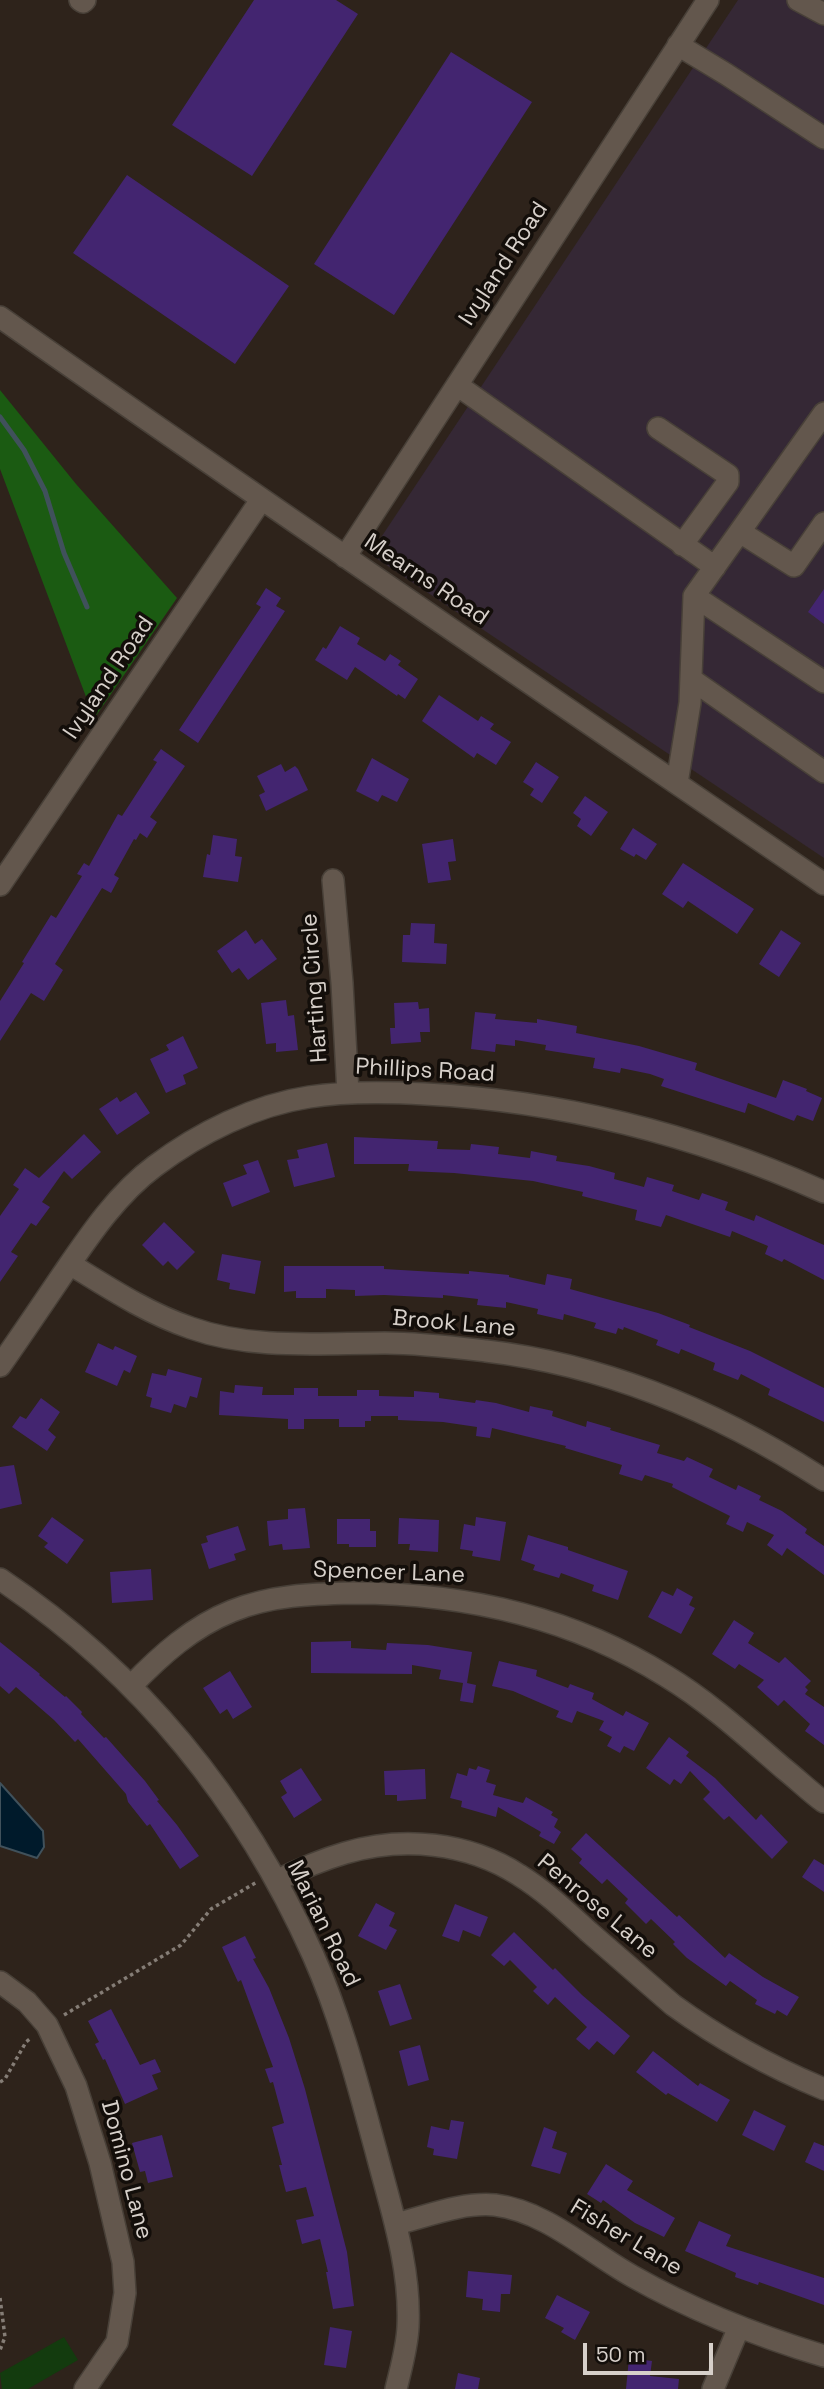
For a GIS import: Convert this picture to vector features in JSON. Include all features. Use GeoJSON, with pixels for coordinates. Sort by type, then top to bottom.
{"type":"FeatureCollection","features":[{"type":"Feature","properties":{"kind":"street","name":"Ivyland Road"},"geometry":{"type":"LineString","coordinates":[[345,557],[708,0]]}},
{"type":"Feature","properties":{"kind":"street"},"geometry":{"type":"LineString","coordinates":[[798,0],[824,14]]}},
{"type":"Feature","properties":{"kind":"street"},"geometry":{"type":"LineString","coordinates":[[678,45],[824,138]]}},
{"type":"Feature","properties":{"kind":"street","name":"Mearns Road"},"geometry":{"type":"LineString","coordinates":[[0,317],[261,500],[824,884]]}},
{"type":"Feature","properties":{"kind":"street"},"geometry":{"type":"LineString","coordinates":[[457,385],[715,567]]}},
{"type":"Feature","properties":{"kind":"street"},"geometry":{"type":"LineString","coordinates":[[677,783],[690,703],[694,596],[824,413]]}},
{"type":"Feature","properties":{"kind":"street"},"geometry":{"type":"LineString","coordinates":[[659,428],[728,475],[728,482],[682,545]]}},
{"type":"Feature","properties":{"kind":"street","name":"Ivyland Road"},"geometry":{"type":"LineString","coordinates":[[0,885],[261,500]]}},
{"type":"Feature","properties":{"kind":"street"},"geometry":{"type":"LineString","coordinates":[[740,532],[794,566],[824,523]]}},
{"type":"Feature","properties":{"kind":"street"},"geometry":{"type":"LineString","coordinates":[[694,596],[824,682]]}},
{"type":"Feature","properties":{"kind":"street"},"geometry":{"type":"LineString","coordinates":[[691,680],[824,772]]}},
{"type":"Feature","properties":{"kind":"street","name":"Harting Circle"},"geometry":{"type":"LineString","coordinates":[[333,880],[348,1093]]}},
{"type":"Feature","properties":{"kind":"street","name":"Phillips Road"},"geometry":{"type":"LineString","coordinates":[[0,1366],[101,1219],[154,1166],[233,1121],[276,1104],[309,1097],[348,1093],[450,1095],[568,1110],[688,1139],[738,1156],[824,1192]]}},
{"type":"Feature","properties":{"kind":"street","name":"Brook Lane"},"geometry":{"type":"LineString","coordinates":[[70,1264],[135,1304],[192,1329],[221,1336],[295,1345],[388,1343],[476,1350],[525,1357],[610,1377],[646,1389],[721,1421],[824,1480]]}},
{"type":"Feature","properties":{"kind":"street","name":"Marian Road"},"geometry":{"type":"LineString","coordinates":[[0,1579],[44,1608],[91,1647],[160,1715],[225,1799],[274,1878],[314,1956],[359,2086],[396,2224],[407,2294],[408,2326],[396,2389]]}},
{"type":"Feature","properties":{"kind":"street","name":"Spencer Lane"},"geometry":{"type":"LineString","coordinates":[[131,1686],[155,1661],[186,1636],[232,1611],[263,1601],[295,1595],[376,1593],[462,1600],[520,1612],[564,1626],[629,1655],[664,1675],[719,1713],[824,1802]]}},
{"type":"Feature","properties":{"kind":"street","name":"Penrose Lane"},"geometry":{"type":"LineString","coordinates":[[274,1878],[347,1852],[383,1845],[439,1845],[490,1859],[542,1890],[674,2006],[695,2021],[765,2062],[824,2089]]}},
{"type":"Feature","properties":{"kind":"street","name":"Domino Lane"},"geometry":{"type":"LineString","coordinates":[[0,1982],[27,2002],[47,2025],[76,2086],[100,2163],[123,2262],[125,2293],[117,2342],[85,2389]]}},
{"type":"Feature","properties":{"kind":"street","name":"Fisher Lane"},"geometry":{"type":"LineString","coordinates":[[396,2224],[459,2207],[476,2205],[513,2208],[551,2224],[632,2276],[739,2327],[824,2356]]}},
{"type":"Feature","properties":{"kind":"street"},"geometry":{"type":"LineString","coordinates":[[713,2389],[739,2327]]}},
{"type":"Feature","properties":{"kind":"path"},"geometry":{"type":"LineString","coordinates":[[0,2082],[5,2079],[26,2042],[47,2025],[181,1945],[211,1909],[274,1878]]}},
{"type":"Feature","properties":{"kind":"path"},"geometry":{"type":"LineString","coordinates":[[0,2298],[5,2337],[0,2350]]}},
{"type":"Feature","properties":{"kind":"shaded area"},"geometry":{"type":"Polygon","coordinates":[[[738,0],[824,0],[824,858],[370,554],[738,0]]]}},
{"type":"Feature","properties":{"kind":"green space"},"geometry":{"type":"Polygon","coordinates":[[[0,390],[76,484],[177,598],[91,723],[91,710],[0,469],[0,390]]]}},
{"type":"Feature","properties":{"kind":"green space"},"geometry":{"type":"Polygon","coordinates":[[[64,2337],[78,2360],[28,2389],[2,2389],[0,2373],[64,2337]]]}},
{"type":"Feature","properties":{"kind":"water"},"geometry":{"type":"Polygon","coordinates":[[[0,1783],[43,1831],[44,1847],[37,1858],[0,1846],[0,1783]]]}},
{"type":"Feature","properties":{"kind":"building"},"geometry":{"type":"Polygon","coordinates":[[[254,0],[336,0],[358,14],[252,176],[172,125],[254,0]]]}},
{"type":"Feature","properties":{"kind":"building"},"geometry":{"type":"Polygon","coordinates":[[[451,52],[532,102],[394,315],[314,264],[451,52]]]}},
{"type":"Feature","properties":{"kind":"building"},"geometry":{"type":"Polygon","coordinates":[[[127,175],[289,286],[235,364],[73,253],[127,175]]]}},
{"type":"Feature","properties":{"kind":"building"},"geometry":{"type":"Polygon","coordinates":[[[266,588],[281,598],[276,606],[285,611],[198,743],[179,730],[261,607],[256,604],[266,588]]]}},
{"type":"Feature","properties":{"kind":"building"},"geometry":{"type":"Polygon","coordinates":[[[824,589],[824,624],[808,612],[824,589]]]}},
{"type":"Feature","properties":{"kind":"building"},"geometry":{"type":"Polygon","coordinates":[[[340,626],[360,638],[357,644],[385,661],[390,654],[401,661],[398,665],[418,679],[405,699],[355,667],[347,680],[315,660],[323,647],[326,649],[340,626]]]}},
{"type":"Feature","properties":{"kind":"building"},"geometry":{"type":"Polygon","coordinates":[[[439,695],[478,721],[481,716],[494,724],[490,729],[511,742],[496,765],[477,753],[474,758],[422,721],[439,695]]]}},
{"type":"Feature","properties":{"kind":"building"},"geometry":{"type":"Polygon","coordinates":[[[161,749],[185,766],[150,817],[157,822],[147,838],[140,833],[136,840],[134,839],[114,875],[119,878],[111,893],[102,888],[55,964],[63,970],[44,1001],[31,993],[0,1041],[0,1001],[51,915],[56,918],[82,876],[77,874],[84,863],[89,866],[118,814],[122,816],[157,762],[153,760],[161,749]]]}},
{"type":"Feature","properties":{"kind":"building"},"geometry":{"type":"Polygon","coordinates":[[[372,758],[409,779],[397,802],[382,795],[378,802],[356,791],[372,758]]]}},
{"type":"Feature","properties":{"kind":"building"},"geometry":{"type":"Polygon","coordinates":[[[536,762],[559,777],[542,803],[530,795],[534,789],[523,782],[536,762]]]}},
{"type":"Feature","properties":{"kind":"building"},"geometry":{"type":"Polygon","coordinates":[[[281,764],[285,772],[295,766],[308,790],[266,811],[259,795],[265,792],[257,776],[281,764]]]}},
{"type":"Feature","properties":{"kind":"building"},"geometry":{"type":"Polygon","coordinates":[[[585,796],[608,812],[591,836],[577,826],[581,819],[573,813],[585,796]]]}},
{"type":"Feature","properties":{"kind":"building"},"geometry":{"type":"Polygon","coordinates":[[[633,828],[657,844],[646,860],[620,849],[633,828]]]}},
{"type":"Feature","properties":{"kind":"building"},"geometry":{"type":"Polygon","coordinates":[[[213,835],[237,839],[235,856],[242,857],[238,882],[203,877],[213,835]]]}},
{"type":"Feature","properties":{"kind":"building"},"geometry":{"type":"Polygon","coordinates":[[[453,839],[456,861],[448,862],[451,880],[428,883],[422,844],[453,839]]]}},
{"type":"Feature","properties":{"kind":"building"},"geometry":{"type":"Polygon","coordinates":[[[683,863],[754,909],[737,934],[688,901],[683,908],[662,894],[683,863]]]}},
{"type":"Feature","properties":{"kind":"building"},"geometry":{"type":"Polygon","coordinates":[[[411,923],[435,924],[434,943],[447,944],[446,964],[402,962],[403,935],[410,935],[411,923]]]}},
{"type":"Feature","properties":{"kind":"building"},"geometry":{"type":"Polygon","coordinates":[[[246,930],[255,944],[262,939],[277,959],[248,980],[239,968],[232,973],[217,951],[246,930]]]}},
{"type":"Feature","properties":{"kind":"building"},"geometry":{"type":"Polygon","coordinates":[[[781,930],[801,943],[779,977],[759,964],[781,930]]]}},
{"type":"Feature","properties":{"kind":"building"},"geometry":{"type":"Polygon","coordinates":[[[286,1000],[288,1016],[294,1015],[298,1050],[276,1052],[276,1043],[266,1044],[261,1003],[286,1000]]]}},
{"type":"Feature","properties":{"kind":"building"},"geometry":{"type":"Polygon","coordinates":[[[418,1002],[419,1009],[429,1008],[430,1032],[420,1032],[421,1042],[391,1044],[390,1028],[395,1028],[394,1003],[418,1002]]]}},
{"type":"Feature","properties":{"kind":"building"},"geometry":{"type":"Polygon","coordinates":[[[475,1012],[496,1014],[495,1019],[537,1023],[537,1019],[577,1026],[576,1033],[639,1046],[697,1063],[695,1070],[776,1098],[783,1080],[822,1098],[813,1121],[797,1115],[794,1121],[748,1103],[745,1113],[661,1086],[664,1079],[650,1074],[621,1068],[620,1073],[593,1068],[595,1058],[545,1050],[546,1045],[515,1040],[515,1046],[496,1044],[495,1052],[471,1049],[475,1012]]]}},
{"type":"Feature","properties":{"kind":"building"},"geometry":{"type":"Polygon","coordinates":[[[183,1036],[198,1068],[183,1075],[186,1084],[166,1093],[150,1059],[169,1050],[166,1045],[183,1036]]]}},
{"type":"Feature","properties":{"kind":"building"},"geometry":{"type":"Polygon","coordinates":[[[136,1092],[150,1113],[117,1135],[99,1109],[117,1097],[120,1102],[136,1092]]]}},
{"type":"Feature","properties":{"kind":"building"},"geometry":{"type":"Polygon","coordinates":[[[84,1134],[101,1152],[72,1179],[64,1171],[42,1202],[50,1207],[36,1226],[31,1223],[11,1252],[18,1256],[0,1282],[0,1216],[19,1189],[13,1185],[25,1168],[39,1178],[84,1134]]]}},
{"type":"Feature","properties":{"kind":"building"},"geometry":{"type":"Polygon","coordinates":[[[354,1137],[438,1141],[437,1149],[470,1150],[471,1144],[499,1147],[498,1154],[530,1158],[531,1151],[557,1156],[556,1161],[615,1173],[614,1179],[644,1187],[647,1177],[674,1185],[672,1191],[699,1200],[702,1193],[728,1202],[725,1210],[754,1221],[756,1215],[824,1245],[824,1280],[784,1259],[782,1262],[765,1254],[768,1246],[732,1231],[730,1237],[666,1215],[661,1227],[635,1220],[637,1210],[582,1196],[583,1192],[533,1181],[408,1171],[409,1164],[354,1164],[354,1137]]]}},
{"type":"Feature","properties":{"kind":"building"},"geometry":{"type":"Polygon","coordinates":[[[327,1143],[335,1177],[294,1187],[287,1160],[299,1158],[297,1150],[327,1143]]]}},
{"type":"Feature","properties":{"kind":"building"},"geometry":{"type":"Polygon","coordinates":[[[258,1160],[270,1192],[232,1207],[223,1183],[247,1174],[243,1165],[258,1160]]]}},
{"type":"Feature","properties":{"kind":"building"},"geometry":{"type":"Polygon","coordinates":[[[164,1222],[195,1252],[177,1270],[168,1261],[163,1266],[142,1245],[164,1222]]]}},
{"type":"Feature","properties":{"kind":"building"},"geometry":{"type":"Polygon","coordinates":[[[222,1254],[261,1261],[255,1294],[229,1289],[230,1283],[217,1280],[222,1254]]]}},
{"type":"Feature","properties":{"kind":"building"},"geometry":{"type":"Polygon","coordinates":[[[284,1266],[384,1266],[384,1269],[469,1274],[469,1271],[509,1275],[545,1285],[547,1274],[572,1279],[570,1289],[658,1313],[690,1325],[689,1327],[750,1351],[824,1388],[824,1422],[768,1395],[770,1389],[741,1374],[738,1380],[713,1370],[715,1363],[681,1349],[679,1354],[656,1345],[658,1340],[624,1327],[623,1330],[618,1328],[616,1334],[594,1328],[596,1323],[564,1314],[563,1320],[537,1314],[538,1309],[506,1302],[506,1308],[477,1305],[478,1299],[443,1295],[443,1298],[355,1296],[355,1290],[326,1289],[326,1298],[296,1298],[296,1291],[284,1292],[284,1266]]]}},
{"type":"Feature","properties":{"kind":"building"},"geometry":{"type":"Polygon","coordinates":[[[98,1343],[113,1350],[115,1346],[137,1356],[130,1373],[124,1370],[117,1386],[85,1372],[98,1343]]]}},
{"type":"Feature","properties":{"kind":"building"},"geometry":{"type":"Polygon","coordinates":[[[168,1369],[202,1378],[197,1398],[190,1396],[186,1408],[174,1404],[171,1413],[150,1407],[152,1398],[146,1396],[152,1373],[166,1376],[168,1369]]]}},
{"type":"Feature","properties":{"kind":"building"},"geometry":{"type":"Polygon","coordinates":[[[235,1385],[263,1387],[262,1395],[294,1395],[294,1388],[318,1388],[318,1396],[357,1396],[357,1390],[379,1390],[379,1396],[414,1397],[414,1391],[439,1393],[439,1398],[496,1403],[529,1412],[530,1406],[553,1411],[552,1416],[586,1427],[587,1421],[611,1428],[610,1430],[660,1445],[657,1453],[684,1461],[687,1457],[713,1469],[709,1477],[736,1490],[738,1485],[761,1496],[759,1500],[782,1511],[807,1529],[805,1533],[824,1546],[824,1575],[787,1548],[782,1556],[767,1545],[774,1535],[747,1522],[743,1532],[726,1524],[730,1516],[672,1487],[673,1484],[645,1475],[642,1481],[619,1474],[622,1465],[565,1448],[566,1446],[492,1428],[490,1438],[476,1436],[477,1427],[398,1420],[398,1416],[371,1416],[371,1421],[365,1421],[365,1427],[339,1427],[339,1419],[304,1419],[304,1429],[288,1429],[288,1419],[219,1415],[220,1391],[234,1393],[235,1385]]]}},
{"type":"Feature","properties":{"kind":"building"},"geometry":{"type":"Polygon","coordinates":[[[41,1398],[60,1412],[48,1430],[56,1437],[47,1451],[12,1427],[20,1416],[26,1419],[41,1398]]]}},
{"type":"Feature","properties":{"kind":"building"},"geometry":{"type":"Polygon","coordinates":[[[14,1465],[22,1504],[0,1509],[0,1467],[14,1465]]]}},
{"type":"Feature","properties":{"kind":"building"},"geometry":{"type":"Polygon","coordinates":[[[305,1508],[310,1548],[283,1550],[282,1544],[269,1546],[267,1521],[288,1519],[288,1509],[305,1508]]]}},
{"type":"Feature","properties":{"kind":"building"},"geometry":{"type":"Polygon","coordinates":[[[52,1517],[84,1540],[67,1564],[44,1547],[48,1543],[38,1536],[52,1517]]]}},
{"type":"Feature","properties":{"kind":"building"},"geometry":{"type":"Polygon","coordinates":[[[476,1517],[506,1522],[500,1561],[472,1556],[473,1551],[460,1549],[464,1524],[475,1526],[476,1517]]]}},
{"type":"Feature","properties":{"kind":"building"},"geometry":{"type":"Polygon","coordinates":[[[399,1518],[439,1520],[438,1552],[409,1550],[410,1544],[398,1544],[399,1518]]]}},
{"type":"Feature","properties":{"kind":"building"},"geometry":{"type":"Polygon","coordinates":[[[337,1519],[370,1519],[370,1531],[376,1531],[376,1547],[337,1544],[337,1519]]]}},
{"type":"Feature","properties":{"kind":"building"},"geometry":{"type":"Polygon","coordinates":[[[238,1526],[246,1550],[234,1554],[236,1560],[209,1569],[201,1544],[208,1542],[206,1536],[238,1526]]]}},
{"type":"Feature","properties":{"kind":"building"},"geometry":{"type":"Polygon","coordinates":[[[528,1535],[568,1547],[568,1550],[628,1571],[618,1600],[592,1591],[594,1585],[561,1573],[559,1578],[533,1570],[535,1565],[521,1560],[528,1535]]]}},
{"type":"Feature","properties":{"kind":"building"},"geometry":{"type":"Polygon","coordinates":[[[151,1569],[153,1600],[112,1603],[110,1572],[151,1569]]]}},
{"type":"Feature","properties":{"kind":"building"},"geometry":{"type":"Polygon","coordinates":[[[677,1588],[693,1597],[689,1605],[695,1608],[681,1634],[648,1617],[662,1591],[673,1596],[677,1588]]]}},
{"type":"Feature","properties":{"kind":"building"},"geometry":{"type":"Polygon","coordinates":[[[734,1620],[754,1633],[748,1643],[779,1663],[785,1657],[811,1681],[805,1687],[808,1690],[805,1694],[824,1707],[824,1745],[805,1731],[810,1724],[784,1700],[778,1706],[757,1687],[764,1680],[739,1664],[735,1669],[712,1654],[734,1620]]]}},
{"type":"Feature","properties":{"kind":"building"},"geometry":{"type":"Polygon","coordinates":[[[351,1641],[351,1648],[386,1650],[387,1643],[428,1645],[472,1652],[467,1683],[476,1685],[473,1703],[460,1701],[463,1683],[439,1679],[441,1670],[412,1665],[412,1674],[311,1673],[311,1642],[351,1641]]]}},
{"type":"Feature","properties":{"kind":"building"},"geometry":{"type":"Polygon","coordinates":[[[0,1642],[66,1696],[104,1738],[106,1737],[145,1781],[199,1856],[180,1869],[150,1824],[147,1826],[128,1802],[126,1794],[78,1739],[75,1742],[16,1687],[9,1694],[0,1686],[0,1642]]]}},
{"type":"Feature","properties":{"kind":"building"},"geometry":{"type":"Polygon","coordinates":[[[499,1661],[537,1670],[536,1676],[568,1688],[570,1684],[594,1693],[592,1699],[623,1716],[626,1711],[649,1723],[634,1751],[624,1746],[620,1753],[607,1746],[612,1737],[599,1730],[604,1721],[577,1711],[572,1723],[556,1717],[559,1711],[513,1691],[492,1686],[499,1661]]]}},
{"type":"Feature","properties":{"kind":"building"},"geometry":{"type":"Polygon","coordinates":[[[230,1671],[252,1707],[233,1719],[227,1709],[220,1714],[203,1688],[230,1671]]]}},
{"type":"Feature","properties":{"kind":"building"},"geometry":{"type":"Polygon","coordinates":[[[669,1737],[689,1752],[686,1756],[715,1778],[756,1820],[761,1814],[788,1842],[772,1859],[729,1816],[724,1820],[703,1799],[710,1792],[690,1771],[681,1784],[674,1779],[670,1785],[646,1768],[669,1737]]]}},
{"type":"Feature","properties":{"kind":"building"},"geometry":{"type":"Polygon","coordinates":[[[478,1766],[490,1770],[486,1782],[496,1785],[493,1795],[523,1803],[526,1797],[553,1812],[551,1815],[558,1819],[554,1827],[561,1832],[554,1844],[539,1836],[541,1832],[498,1807],[496,1817],[461,1807],[462,1801],[450,1798],[457,1773],[467,1776],[469,1768],[476,1770],[478,1766]]]}},
{"type":"Feature","properties":{"kind":"building"},"geometry":{"type":"Polygon","coordinates":[[[301,1768],[322,1800],[294,1818],[281,1797],[287,1793],[280,1781],[301,1768]]]}},
{"type":"Feature","properties":{"kind":"building"},"geometry":{"type":"Polygon","coordinates":[[[425,1769],[426,1799],[397,1801],[397,1795],[385,1795],[384,1771],[425,1769]]]}},
{"type":"Feature","properties":{"kind":"building"},"geometry":{"type":"Polygon","coordinates":[[[586,1833],[725,1958],[729,1953],[763,1977],[799,1997],[787,2016],[777,2010],[775,2014],[755,2004],[757,2000],[730,1981],[726,1986],[687,1958],[651,1919],[646,1924],[625,1903],[628,1899],[607,1879],[602,1884],[579,1863],[582,1859],[571,1849],[586,1833]]]}},
{"type":"Feature","properties":{"kind":"building"},"geometry":{"type":"Polygon","coordinates":[[[814,1859],[824,1865],[824,1892],[802,1877],[814,1859]]]}},
{"type":"Feature","properties":{"kind":"building"},"geometry":{"type":"Polygon","coordinates":[[[376,1903],[395,1913],[389,1926],[397,1930],[386,1950],[358,1936],[376,1903]]]}},
{"type":"Feature","properties":{"kind":"building"},"geometry":{"type":"Polygon","coordinates":[[[455,1904],[488,1917],[480,1937],[463,1930],[459,1942],[442,1936],[455,1904]]]}},
{"type":"Feature","properties":{"kind":"building"},"geometry":{"type":"Polygon","coordinates":[[[514,1932],[553,1970],[555,1968],[630,2036],[614,2055],[597,2041],[589,2050],[576,2039],[587,2027],[555,1997],[548,2005],[533,1991],[537,1987],[510,1960],[504,1966],[491,1955],[514,1932]]]}},
{"type":"Feature","properties":{"kind":"building"},"geometry":{"type":"Polygon","coordinates":[[[245,1936],[289,2038],[305,2089],[347,2252],[354,2306],[333,2309],[320,2239],[302,2244],[296,2220],[314,2216],[306,2187],[286,2192],[272,2127],[284,2123],[273,2082],[270,2083],[265,2069],[273,2067],[241,1980],[238,1982],[222,1947],[245,1936]]]}},
{"type":"Feature","properties":{"kind":"building"},"geometry":{"type":"Polygon","coordinates":[[[400,1984],[412,2019],[390,2026],[378,1991],[400,1984]]]}},
{"type":"Feature","properties":{"kind":"building"},"geometry":{"type":"Polygon","coordinates":[[[111,2009],[140,2065],[155,2059],[161,2072],[152,2075],[158,2089],[125,2104],[105,2059],[103,2060],[95,2044],[99,2042],[88,2021],[111,2009]]]}},
{"type":"Feature","properties":{"kind":"building"},"geometry":{"type":"Polygon","coordinates":[[[420,2045],[429,2080],[408,2086],[399,2051],[420,2045]]]}},
{"type":"Feature","properties":{"kind":"building"},"geometry":{"type":"Polygon","coordinates":[[[653,2051],[698,2086],[700,2083],[730,2100],[717,2122],[668,2093],[666,2095],[636,2072],[653,2051]]]}},
{"type":"Feature","properties":{"kind":"building"},"geometry":{"type":"Polygon","coordinates":[[[754,2110],[786,2126],[774,2151],[742,2135],[754,2110]]]}},
{"type":"Feature","properties":{"kind":"building"},"geometry":{"type":"Polygon","coordinates":[[[451,2120],[464,2122],[457,2159],[433,2155],[434,2149],[427,2147],[431,2126],[449,2130],[451,2120]]]}},
{"type":"Feature","properties":{"kind":"building"},"geometry":{"type":"Polygon","coordinates":[[[544,2127],[557,2132],[552,2148],[567,2153],[560,2174],[531,2166],[544,2127]]]}},
{"type":"Feature","properties":{"kind":"building"},"geometry":{"type":"Polygon","coordinates":[[[162,2135],[173,2177],[148,2183],[145,2171],[140,2172],[132,2143],[162,2135]]]}},
{"type":"Feature","properties":{"kind":"building"},"geometry":{"type":"Polygon","coordinates":[[[814,2142],[824,2146],[824,2171],[805,2162],[814,2142]]]}},
{"type":"Feature","properties":{"kind":"building"},"geometry":{"type":"Polygon","coordinates":[[[606,2164],[633,2181],[627,2190],[675,2218],[664,2237],[635,2223],[603,2200],[601,2203],[587,2194],[606,2164]]]}},
{"type":"Feature","properties":{"kind":"building"},"geometry":{"type":"Polygon","coordinates":[[[699,2221],[731,2235],[726,2246],[824,2278],[824,2305],[759,2282],[758,2285],[735,2277],[736,2273],[685,2251],[699,2221]]]}},
{"type":"Feature","properties":{"kind":"building"},"geometry":{"type":"Polygon","coordinates":[[[468,2271],[512,2275],[510,2294],[501,2294],[500,2312],[482,2310],[483,2299],[466,2297],[468,2271]]]}},
{"type":"Feature","properties":{"kind":"building"},"geometry":{"type":"Polygon","coordinates":[[[557,2295],[590,2312],[575,2340],[561,2332],[564,2328],[545,2318],[557,2295]]]}},
{"type":"Feature","properties":{"kind":"building"},"geometry":{"type":"Polygon","coordinates":[[[330,2327],[352,2331],[346,2368],[324,2365],[330,2327]]]}},
{"type":"Feature","properties":{"kind":"building"},"geometry":{"type":"Polygon","coordinates":[[[629,2358],[652,2361],[650,2376],[679,2379],[678,2389],[626,2389],[629,2358]]]}},
{"type":"Feature","properties":{"kind":"building"},"geometry":{"type":"Polygon","coordinates":[[[458,2373],[480,2378],[478,2389],[455,2389],[458,2373]]]}},
{"type":"Feature","properties":{"kind":"waterway"},"geometry":{"type":"LineString","coordinates":[[0,417],[24,450],[45,491],[64,553],[87,607]]}}]}
